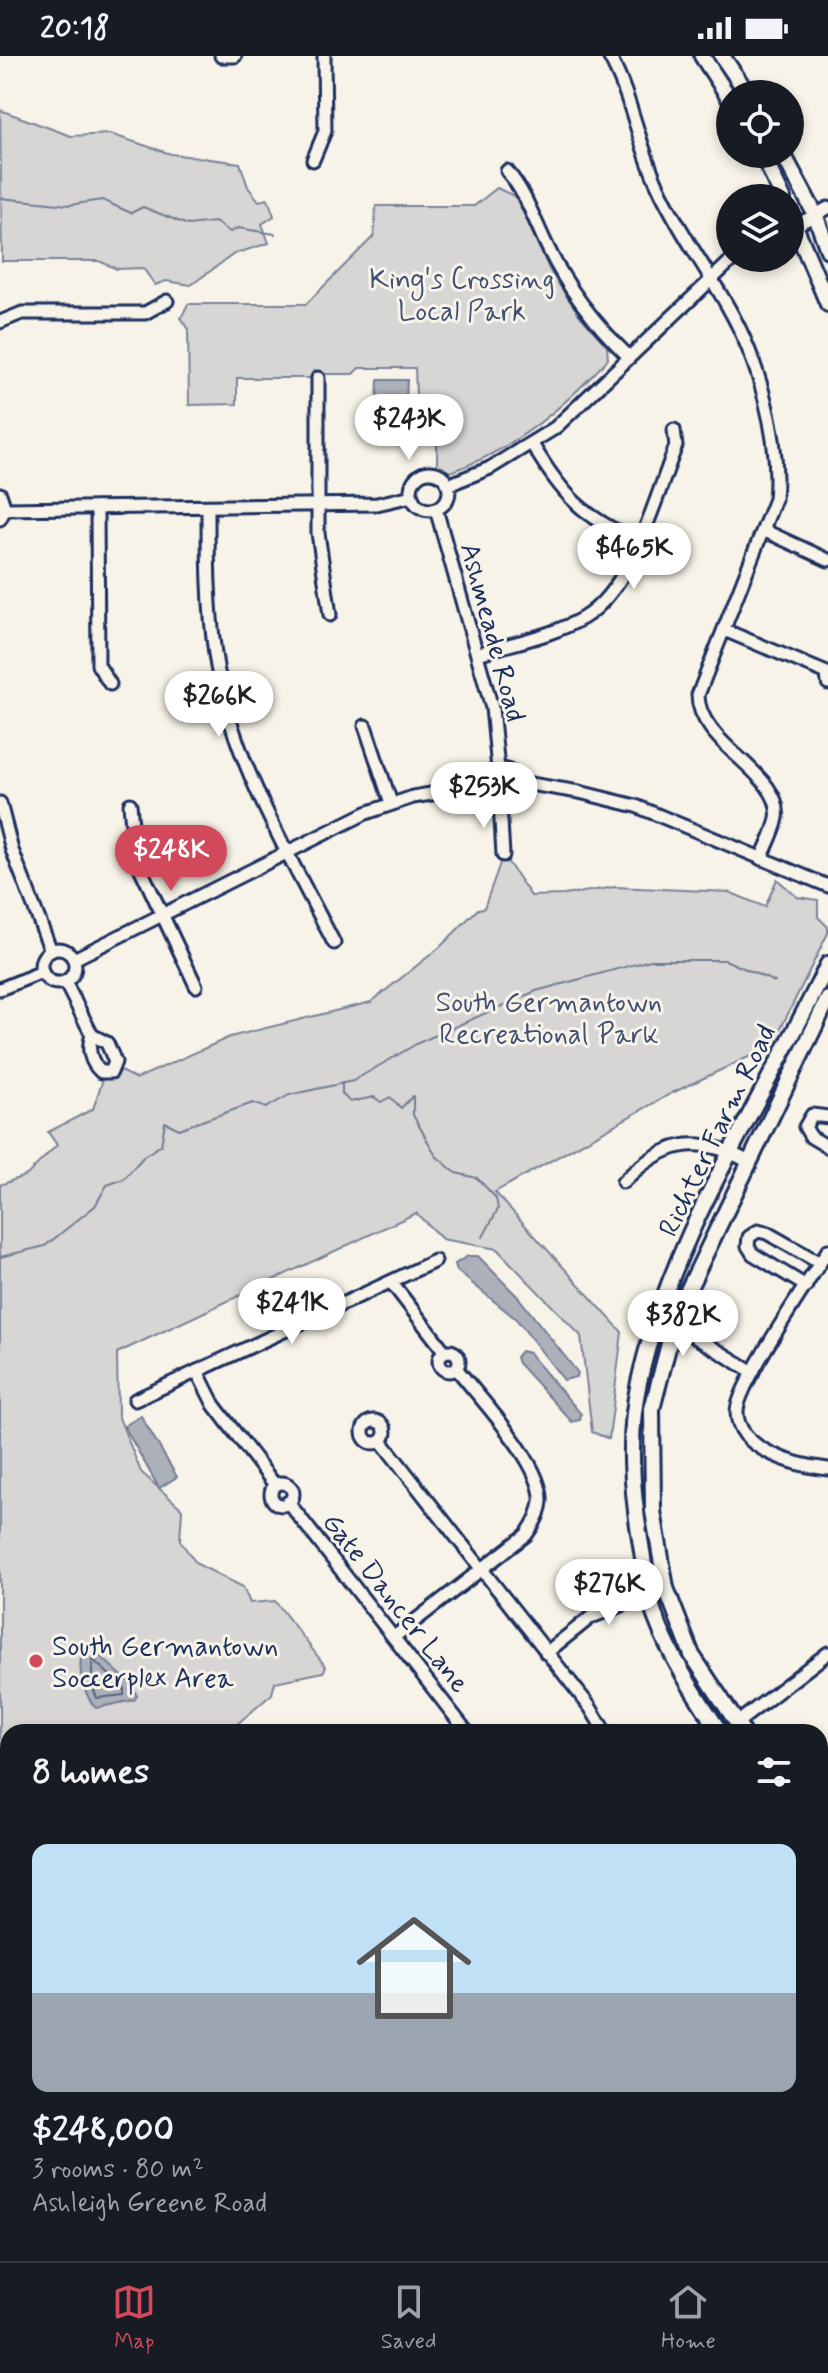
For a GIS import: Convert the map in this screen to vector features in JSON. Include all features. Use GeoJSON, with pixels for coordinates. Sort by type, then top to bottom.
{"type":"FeatureCollection","features":[{"type":"Feature","properties":{"kind":"main road"},"geometry":{"type":"LineString","coordinates":[[702,56],[718,80]]}},
{"type":"Feature","properties":{"kind":"main road"},"geometry":{"type":"LineString","coordinates":[[722,56],[738,80]]}},
{"type":"Feature","properties":{"kind":"main road"},"geometry":{"type":"LineString","coordinates":[[792,168],[821,211],[828,250]]}},
{"type":"Feature","properties":{"kind":"main road"},"geometry":{"type":"LineString","coordinates":[[804,253],[828,304]]}},
{"type":"Feature","properties":{"kind":"main road","name":"Richter Farm Road"},"geometry":{"type":"LineString","coordinates":[[715,1724],[675,1660],[648,1594],[635,1512],[632,1455],[639,1384],[659,1310],[732,1152],[828,964]]}},
{"type":"Feature","properties":{"kind":"main road","name":"Richter Farm Road"},"geometry":{"type":"LineString","coordinates":[[738,1724],[692,1655],[666,1588],[653,1511],[650,1449],[654,1397],[677,1313],[747,1161],[828,999]]}},
{"type":"Feature","properties":{"kind":"street"},"geometry":{"type":"LineString","coordinates":[[221,56],[235,56]]}},
{"type":"Feature","properties":{"kind":"street"},"geometry":{"type":"LineString","coordinates":[[313,160],[325,131],[324,56]]}},
{"type":"Feature","properties":{"kind":"street"},"geometry":{"type":"LineString","coordinates":[[609,56],[622,79],[653,176],[677,228],[728,307],[742,339],[765,402],[779,465],[775,499],[698,695],[698,711],[705,724],[763,784],[776,803],[778,818],[761,859]]}},
{"type":"Feature","properties":{"kind":"street"},"geometry":{"type":"LineString","coordinates":[[507,171],[529,203],[548,249],[574,295],[598,327],[629,357]]}},
{"type":"Feature","properties":{"kind":"street"},"geometry":{"type":"LineString","coordinates":[[448,485],[532,444],[589,398],[717,272]]}},
{"type":"Feature","properties":{"kind":"street"},"geometry":{"type":"LineString","coordinates":[[709,279],[721,272]]}},
{"type":"Feature","properties":{"kind":"street"},"geometry":{"type":"LineString","coordinates":[[0,322],[22,313],[145,313],[167,301]]}},
{"type":"Feature","properties":{"kind":"street"},"geometry":{"type":"LineString","coordinates":[[318,378],[318,533],[330,615]]}},
{"type":"Feature","properties":{"kind":"street"},"geometry":{"type":"LineString","coordinates":[[478,654],[564,627],[585,617],[620,581],[676,446],[674,430]]}},
{"type":"Feature","properties":{"kind":"street"},"geometry":{"type":"LineString","coordinates":[[532,444],[577,508],[593,520],[637,541]]}},
{"type":"Feature","properties":{"kind":"street"},"geometry":{"type":"LineString","coordinates":[[421,474],[440,475],[448,485],[445,502],[436,509],[424,509],[412,496],[413,483],[421,474]]}},
{"type":"Feature","properties":{"kind":"street"},"geometry":{"type":"LineString","coordinates":[[0,494],[3,514],[97,508],[377,504],[412,496]]}},
{"type":"Feature","properties":{"kind":"street"},"geometry":{"type":"LineString","coordinates":[[208,507],[209,599],[222,686],[246,761],[334,943]]}},
{"type":"Feature","properties":{"kind":"street"},"geometry":{"type":"LineString","coordinates":[[97,508],[98,665],[110,684]]}},
{"type":"Feature","properties":{"kind":"street","name":"Ashmeade Road"},"geometry":{"type":"LineString","coordinates":[[436,509],[492,708],[498,769]]}},
{"type":"Feature","properties":{"kind":"street"},"geometry":{"type":"LineString","coordinates":[[763,530],[828,560]]}},
{"type":"Feature","properties":{"kind":"street"},"geometry":{"type":"LineString","coordinates":[[724,630],[828,673],[828,683]]}},
{"type":"Feature","properties":{"kind":"street"},"geometry":{"type":"LineString","coordinates":[[365,726],[391,803]]}},
{"type":"Feature","properties":{"kind":"street"},"geometry":{"type":"LineString","coordinates":[[500,803],[490,798],[485,785],[488,775],[498,769],[507,769],[518,782],[636,806],[828,886]]}},
{"type":"Feature","properties":{"kind":"street"},"geometry":{"type":"LineString","coordinates":[[500,803],[515,796],[518,782]]}},
{"type":"Feature","properties":{"kind":"street"},"geometry":{"type":"LineString","coordinates":[[74,959],[287,851],[391,803],[452,788],[485,785]]}},
{"type":"Feature","properties":{"kind":"street"},"geometry":{"type":"LineString","coordinates":[[0,803],[12,850],[51,951]]}},
{"type":"Feature","properties":{"kind":"street"},"geometry":{"type":"LineString","coordinates":[[500,803],[503,855]]}},
{"type":"Feature","properties":{"kind":"street"},"geometry":{"type":"LineString","coordinates":[[130,804],[135,857],[196,986]]}},
{"type":"Feature","properties":{"kind":"street"},"geometry":{"type":"LineString","coordinates":[[51,951],[67,951],[74,959],[75,969],[65,982]]}},
{"type":"Feature","properties":{"kind":"street"},"geometry":{"type":"LineString","coordinates":[[51,951],[42,962],[42,972],[49,981],[65,982]]}},
{"type":"Feature","properties":{"kind":"street"},"geometry":{"type":"LineString","coordinates":[[0,989],[42,972]]}},
{"type":"Feature","properties":{"kind":"street"},"geometry":{"type":"LineString","coordinates":[[65,982],[92,1035]]}},
{"type":"Feature","properties":{"kind":"street"},"geometry":{"type":"LineString","coordinates":[[828,1117],[812,1115],[805,1127],[811,1137],[828,1147]]}},
{"type":"Feature","properties":{"kind":"street"},"geometry":{"type":"LineString","coordinates":[[623,1182],[645,1160],[664,1150],[694,1144],[715,1145],[747,1161]]}},
{"type":"Feature","properties":{"kind":"street"},"geometry":{"type":"LineString","coordinates":[[806,1286],[753,1254],[748,1246],[749,1237],[754,1232],[767,1233],[820,1263]]}},
{"type":"Feature","properties":{"kind":"street"},"geometry":{"type":"LineString","coordinates":[[828,1250],[753,1372],[738,1401],[737,1413],[739,1425],[748,1437],[784,1459],[802,1466],[828,1469]]}},
{"type":"Feature","properties":{"kind":"street"},"geometry":{"type":"LineString","coordinates":[[135,1400],[435,1261]]}},
{"type":"Feature","properties":{"kind":"street"},"geometry":{"type":"LineString","coordinates":[[391,1282],[445,1352],[439,1360],[441,1367],[448,1371],[457,1369],[536,1473],[540,1485],[538,1517],[526,1535],[394,1637]]}},
{"type":"Feature","properties":{"kind":"street"},"geometry":{"type":"LineString","coordinates":[[695,1337],[753,1372]]}},
{"type":"Feature","properties":{"kind":"street","name":"Gate Dancer Lane"},"geometry":{"type":"LineString","coordinates":[[197,1371],[214,1405],[275,1485],[272,1499],[279,1504],[288,1502],[461,1724]]}},
{"type":"Feature","properties":{"kind":"street"},"geometry":{"type":"LineString","coordinates":[[381,1441],[599,1724]]}},
{"type":"Feature","properties":{"kind":"street"},"geometry":{"type":"LineString","coordinates":[[546,1653],[591,1617],[666,1588]]}},
{"type":"Feature","properties":{"kind":"street"},"geometry":{"type":"LineString","coordinates":[[744,1724],[828,1653]]}},
{"type":"Feature","properties":{"kind":"green space"},"geometry":{"type":"Polygon","coordinates":[[[0,110],[71,136],[110,134],[171,154],[240,163],[248,187],[259,201],[268,199],[274,216],[262,224],[269,243],[234,254],[191,285],[166,281],[155,285],[143,268],[117,269],[99,261],[2,261],[0,110]]]}},
{"type":"Feature","properties":{"kind":"green space","name":"King's Crossing Local Park"},"geometry":{"type":"Polygon","coordinates":[[[497,188],[516,197],[550,271],[580,316],[607,346],[608,359],[536,426],[495,452],[450,472],[437,466],[437,417],[416,395],[415,368],[359,368],[353,374],[316,374],[315,378],[237,378],[237,404],[189,405],[188,328],[181,318],[188,304],[306,304],[374,236],[376,206],[474,206],[497,188]]]}},
{"type":"Feature","properties":{"kind":"green space","name":"South Germantown Recreational Park"},"geometry":{"type":"Polygon","coordinates":[[[503,855],[531,896],[564,895],[615,887],[729,892],[765,907],[777,879],[797,897],[818,900],[818,917],[828,927],[828,933],[772,1046],[672,1093],[495,1192],[622,1332],[609,1439],[592,1432],[581,1336],[497,1249],[442,1239],[416,1213],[117,1353],[118,1415],[141,1472],[182,1509],[180,1541],[197,1564],[243,1587],[250,1603],[275,1601],[326,1667],[323,1672],[275,1682],[272,1694],[237,1724],[0,1724],[0,1185],[27,1175],[57,1145],[48,1132],[93,1109],[105,1073],[114,1068],[136,1079],[230,1037],[371,1002],[439,948],[478,909],[484,908],[503,855]]]}},
{"type":"Feature","properties":{"kind":"water"},"geometry":{"type":"Polygon","coordinates":[[[378,380],[407,380],[406,402],[377,405],[378,380]]]}},
{"type":"Feature","properties":{"kind":"water"},"geometry":{"type":"Polygon","coordinates":[[[407,411],[411,416],[420,417],[419,422],[424,424],[427,435],[422,443],[401,441],[400,436],[407,428],[397,433],[382,427],[385,419],[393,420],[407,411]]]}},
{"type":"Feature","properties":{"kind":"water"},"geometry":{"type":"Polygon","coordinates":[[[468,1256],[478,1256],[518,1297],[578,1373],[576,1377],[564,1380],[516,1319],[457,1271],[455,1264],[468,1256]]]}},
{"type":"Feature","properties":{"kind":"water"},"geometry":{"type":"Polygon","coordinates":[[[521,1351],[529,1353],[581,1414],[580,1420],[572,1422],[518,1363],[516,1357],[521,1351]]]}},
{"type":"Feature","properties":{"kind":"water"},"geometry":{"type":"Polygon","coordinates":[[[141,1416],[177,1477],[159,1488],[124,1426],[141,1416]]]}},
{"type":"Feature","properties":{"kind":"water"},"geometry":{"type":"Polygon","coordinates":[[[88,1645],[131,1684],[137,1696],[134,1700],[96,1708],[87,1695],[82,1677],[81,1659],[88,1645]]]}},
{"type":"Feature","properties":{"kind":"waterway"},"geometry":{"type":"LineString","coordinates":[[0,198],[69,205],[102,200],[131,213],[143,207],[188,225],[215,222],[230,232],[238,228],[275,234]]}},
{"type":"Feature","properties":{"kind":"waterway"},"geometry":{"type":"LineString","coordinates":[[0,1257],[45,1246],[95,1206],[107,1185],[124,1179],[144,1156],[161,1145],[165,1122],[179,1129],[253,1103],[266,1108],[289,1095],[353,1081],[418,1043],[536,991],[651,960],[725,960],[775,982]]}},
{"type":"Feature","properties":{"kind":"waterway"},"geometry":{"type":"LineString","coordinates":[[342,1083],[342,1094],[350,1102],[374,1097],[381,1102],[390,1097],[401,1108],[413,1096],[413,1115],[436,1156],[456,1173],[477,1178],[496,1198],[498,1209],[483,1237]]}},
{"type":"Feature","properties":{"kind":"place","name":"South Germantown Soccerplex Area"},"geometry":{"type":"Point","coordinates":[36,1661]}}]}
